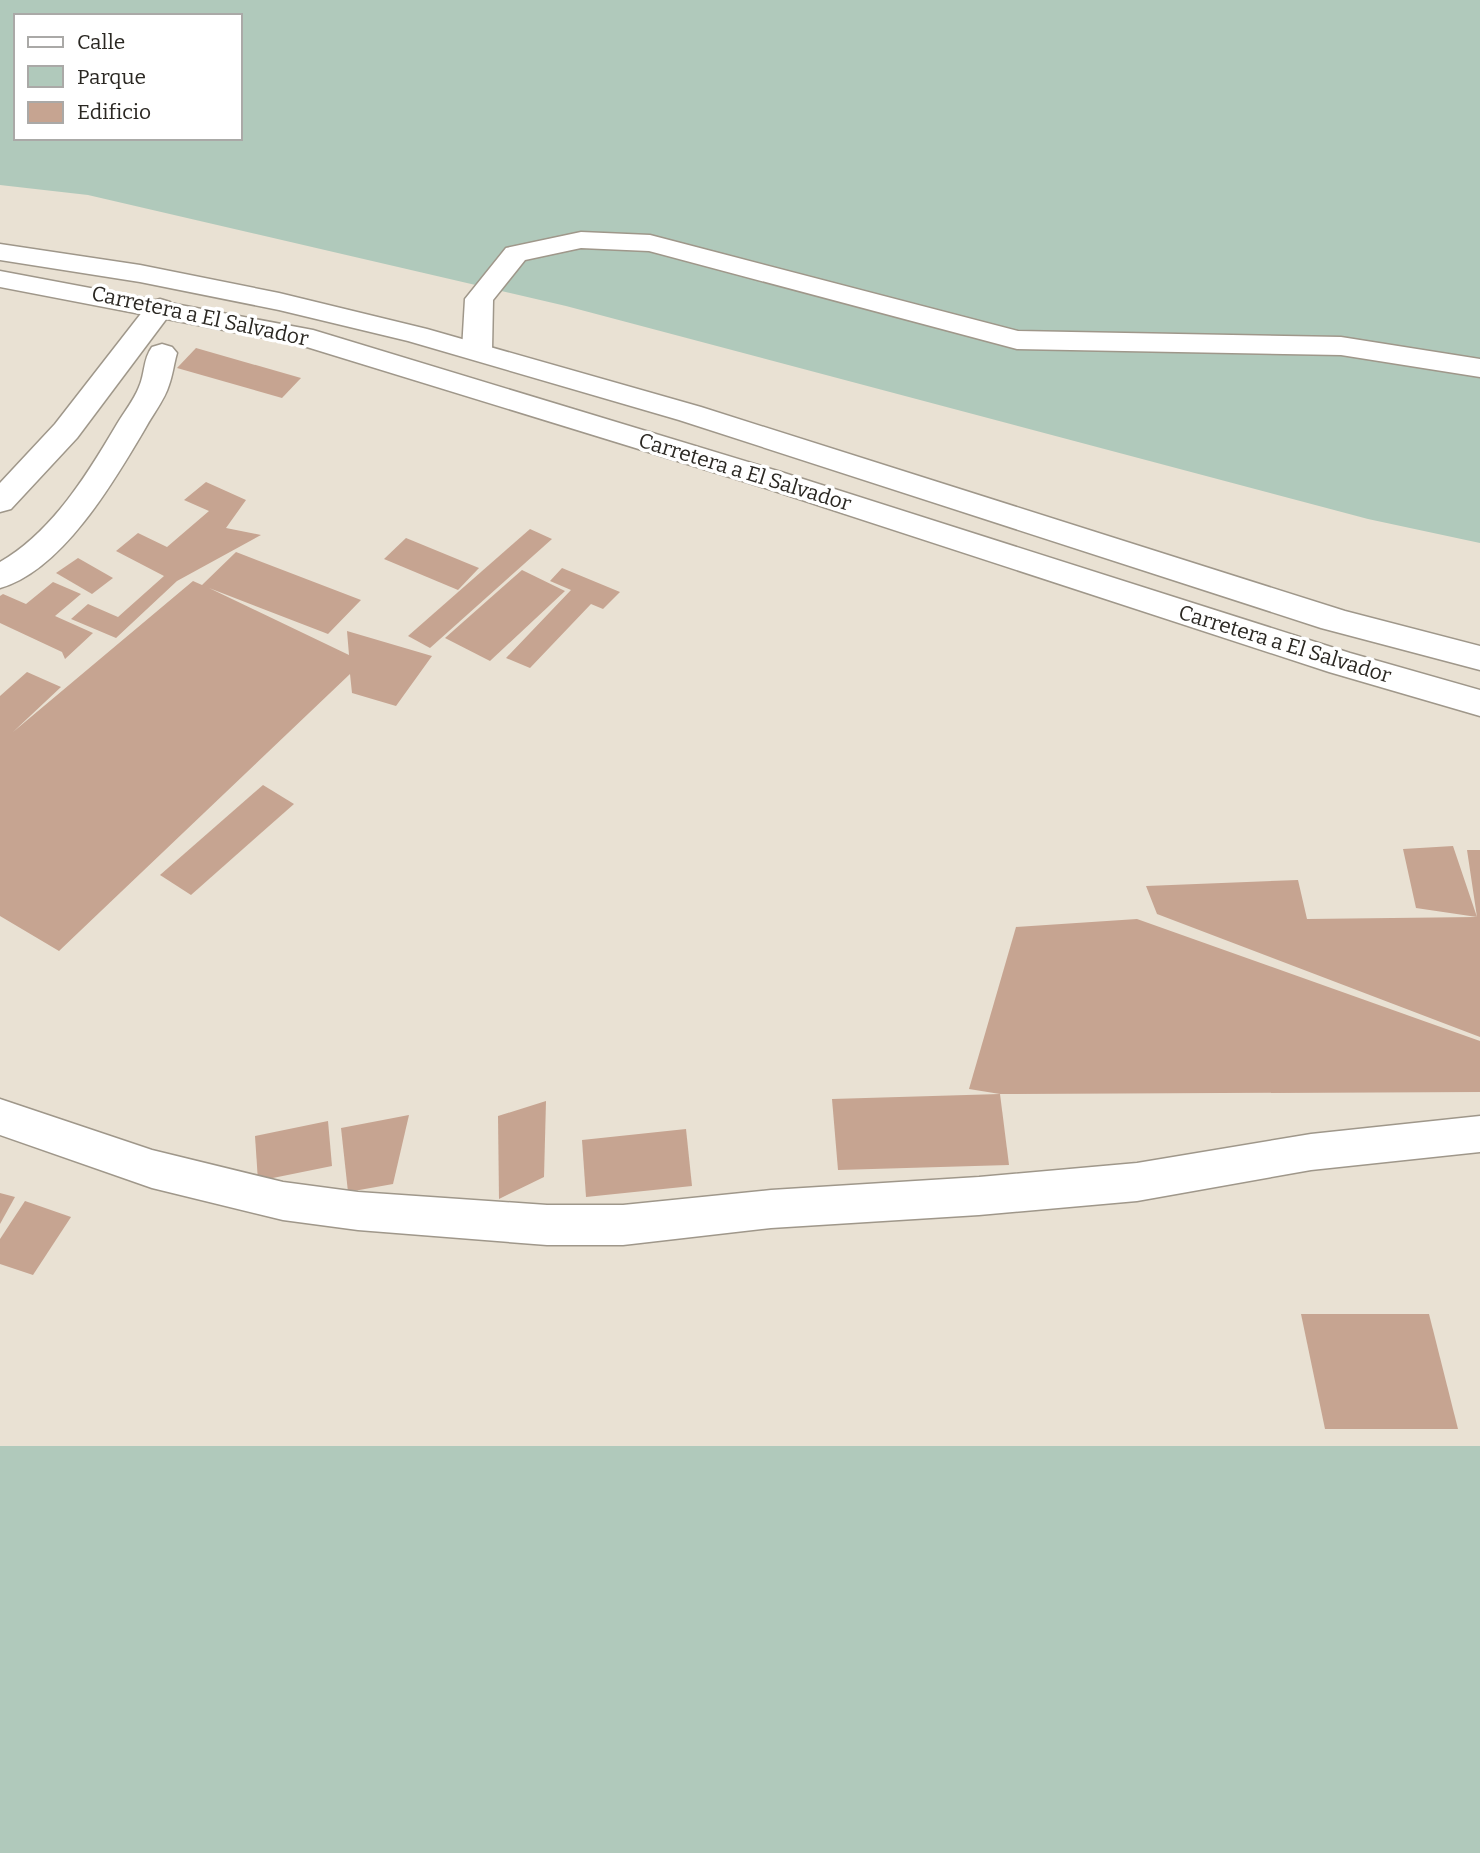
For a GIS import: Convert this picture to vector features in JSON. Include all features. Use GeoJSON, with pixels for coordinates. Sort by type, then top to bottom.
{"type":"FeatureCollection","features":[{"type":"Feature","properties":{"kind":"main road"},"geometry":{"type":"LineString","coordinates":[[477,350],[479,299],[516,254],[581,240],[650,243],[1017,340],[1341,346],[1480,368]]}},
{"type":"Feature","properties":{"kind":"main road","name":"Carretera a El Salvador"},"geometry":{"type":"LineString","coordinates":[[0,252],[67,260],[329,311],[477,350],[1371,631],[1480,657]]}},
{"type":"Feature","properties":{"kind":"main road","name":"Carretera a El Salvador"},"geometry":{"type":"LineString","coordinates":[[0,279],[303,336],[797,487],[1341,663],[1480,703]]}},
{"type":"Feature","properties":{"kind":"main road"},"geometry":{"type":"LineString","coordinates":[[225,321],[245,295]]}},
{"type":"Feature","properties":{"kind":"main road"},"geometry":{"type":"LineString","coordinates":[[0,502],[66,431],[160,308]]}},
{"type":"Feature","properties":{"kind":"main road"},"geometry":{"type":"LineString","coordinates":[[0,577],[27,561],[65,523],[102,476],[154,387],[162,353]]}},
{"type":"Feature","properties":{"kind":"main road"},"geometry":{"type":"LineString","coordinates":[[0,1117],[152,1169],[283,1201],[358,1211],[547,1225],[623,1225],[771,1209],[979,1196],[1137,1182],[1311,1152],[1480,1134]]}},
{"type":"Feature","properties":{"kind":"green space"},"geometry":{"type":"Polygon","coordinates":[[[0,0],[1480,0],[1480,543],[1368,519],[566,306],[88,195],[0,185],[0,0]]]}},
{"type":"Feature","properties":{"kind":"green space"},"geometry":{"type":"Polygon","coordinates":[[[0,1446],[1480,1446],[1480,1853],[0,1853],[0,1446]]]}},
{"type":"Feature","properties":{"kind":"building"},"geometry":{"type":"Polygon","coordinates":[[[196,348],[301,378],[282,398],[177,368],[196,348]]]}},
{"type":"Feature","properties":{"kind":"building"},"geometry":{"type":"Polygon","coordinates":[[[206,482],[246,500],[226,528],[261,535],[177,581],[116,638],[71,619],[88,604],[118,617],[164,576],[116,551],[138,533],[167,547],[209,511],[184,500],[206,482]]]}},
{"type":"Feature","properties":{"kind":"building"},"geometry":{"type":"Polygon","coordinates":[[[530,529],[552,539],[430,648],[408,636],[530,529]]]}},
{"type":"Feature","properties":{"kind":"building"},"geometry":{"type":"Polygon","coordinates":[[[406,538],[479,568],[458,590],[384,559],[406,538]]]}},
{"type":"Feature","properties":{"kind":"building"},"geometry":{"type":"Polygon","coordinates":[[[236,552],[361,600],[328,634],[209,588],[349,655],[347,631],[432,656],[396,706],[352,693],[350,674],[59,951],[0,916],[0,696],[27,672],[61,687],[13,732],[193,581],[202,585],[236,552]]]}},
{"type":"Feature","properties":{"kind":"building"},"geometry":{"type":"Polygon","coordinates":[[[78,558],[113,578],[92,594],[56,573],[78,558]]]}},
{"type":"Feature","properties":{"kind":"building"},"geometry":{"type":"Polygon","coordinates":[[[562,568],[620,592],[603,609],[591,604],[530,668],[506,658],[571,590],[550,581],[562,568]]]}},
{"type":"Feature","properties":{"kind":"building"},"geometry":{"type":"Polygon","coordinates":[[[522,570],[565,591],[490,661],[445,638],[522,570]]]}},
{"type":"Feature","properties":{"kind":"building"},"geometry":{"type":"Polygon","coordinates":[[[53,582],[81,594],[55,616],[93,633],[65,659],[62,652],[0,623],[0,596],[3,594],[26,604],[53,582]]]}},
{"type":"Feature","properties":{"kind":"building"},"geometry":{"type":"Polygon","coordinates":[[[263,785],[294,804],[191,895],[160,875],[263,785]]]}},
{"type":"Feature","properties":{"kind":"building"},"geometry":{"type":"Polygon","coordinates":[[[1453,846],[1477,917],[1416,908],[1403,849],[1453,846]]]}},
{"type":"Feature","properties":{"kind":"building"},"geometry":{"type":"Polygon","coordinates":[[[1467,850],[1480,850],[1480,1037],[1157,914],[1146,886],[1298,880],[1307,919],[1477,917],[1467,850]]]}},
{"type":"Feature","properties":{"kind":"building"},"geometry":{"type":"Polygon","coordinates":[[[1137,919],[1480,1041],[1480,1092],[1000,1094],[969,1089],[1016,927],[1137,919]]]}},
{"type":"Feature","properties":{"kind":"building"},"geometry":{"type":"Polygon","coordinates":[[[1000,1094],[1009,1165],[838,1170],[832,1099],[1000,1094]]]}},
{"type":"Feature","properties":{"kind":"building"},"geometry":{"type":"Polygon","coordinates":[[[546,1101],[544,1177],[499,1199],[498,1116],[546,1101]]]}},
{"type":"Feature","properties":{"kind":"building"},"geometry":{"type":"Polygon","coordinates":[[[409,1115],[393,1184],[348,1192],[341,1128],[409,1115]]]}},
{"type":"Feature","properties":{"kind":"building"},"geometry":{"type":"Polygon","coordinates":[[[328,1121],[332,1166],[258,1181],[255,1136],[328,1121]]]}},
{"type":"Feature","properties":{"kind":"building"},"geometry":{"type":"Polygon","coordinates":[[[686,1129],[692,1186],[586,1197],[582,1140],[686,1129]]]}},
{"type":"Feature","properties":{"kind":"building"},"geometry":{"type":"Polygon","coordinates":[[[0,1193],[15,1197],[0,1224],[0,1193]]]}},
{"type":"Feature","properties":{"kind":"building"},"geometry":{"type":"Polygon","coordinates":[[[25,1201],[71,1217],[33,1275],[0,1264],[0,1239],[25,1201]]]}},
{"type":"Feature","properties":{"kind":"building"},"geometry":{"type":"Polygon","coordinates":[[[1301,1314],[1429,1314],[1458,1429],[1325,1429],[1301,1314]]]}}]}
